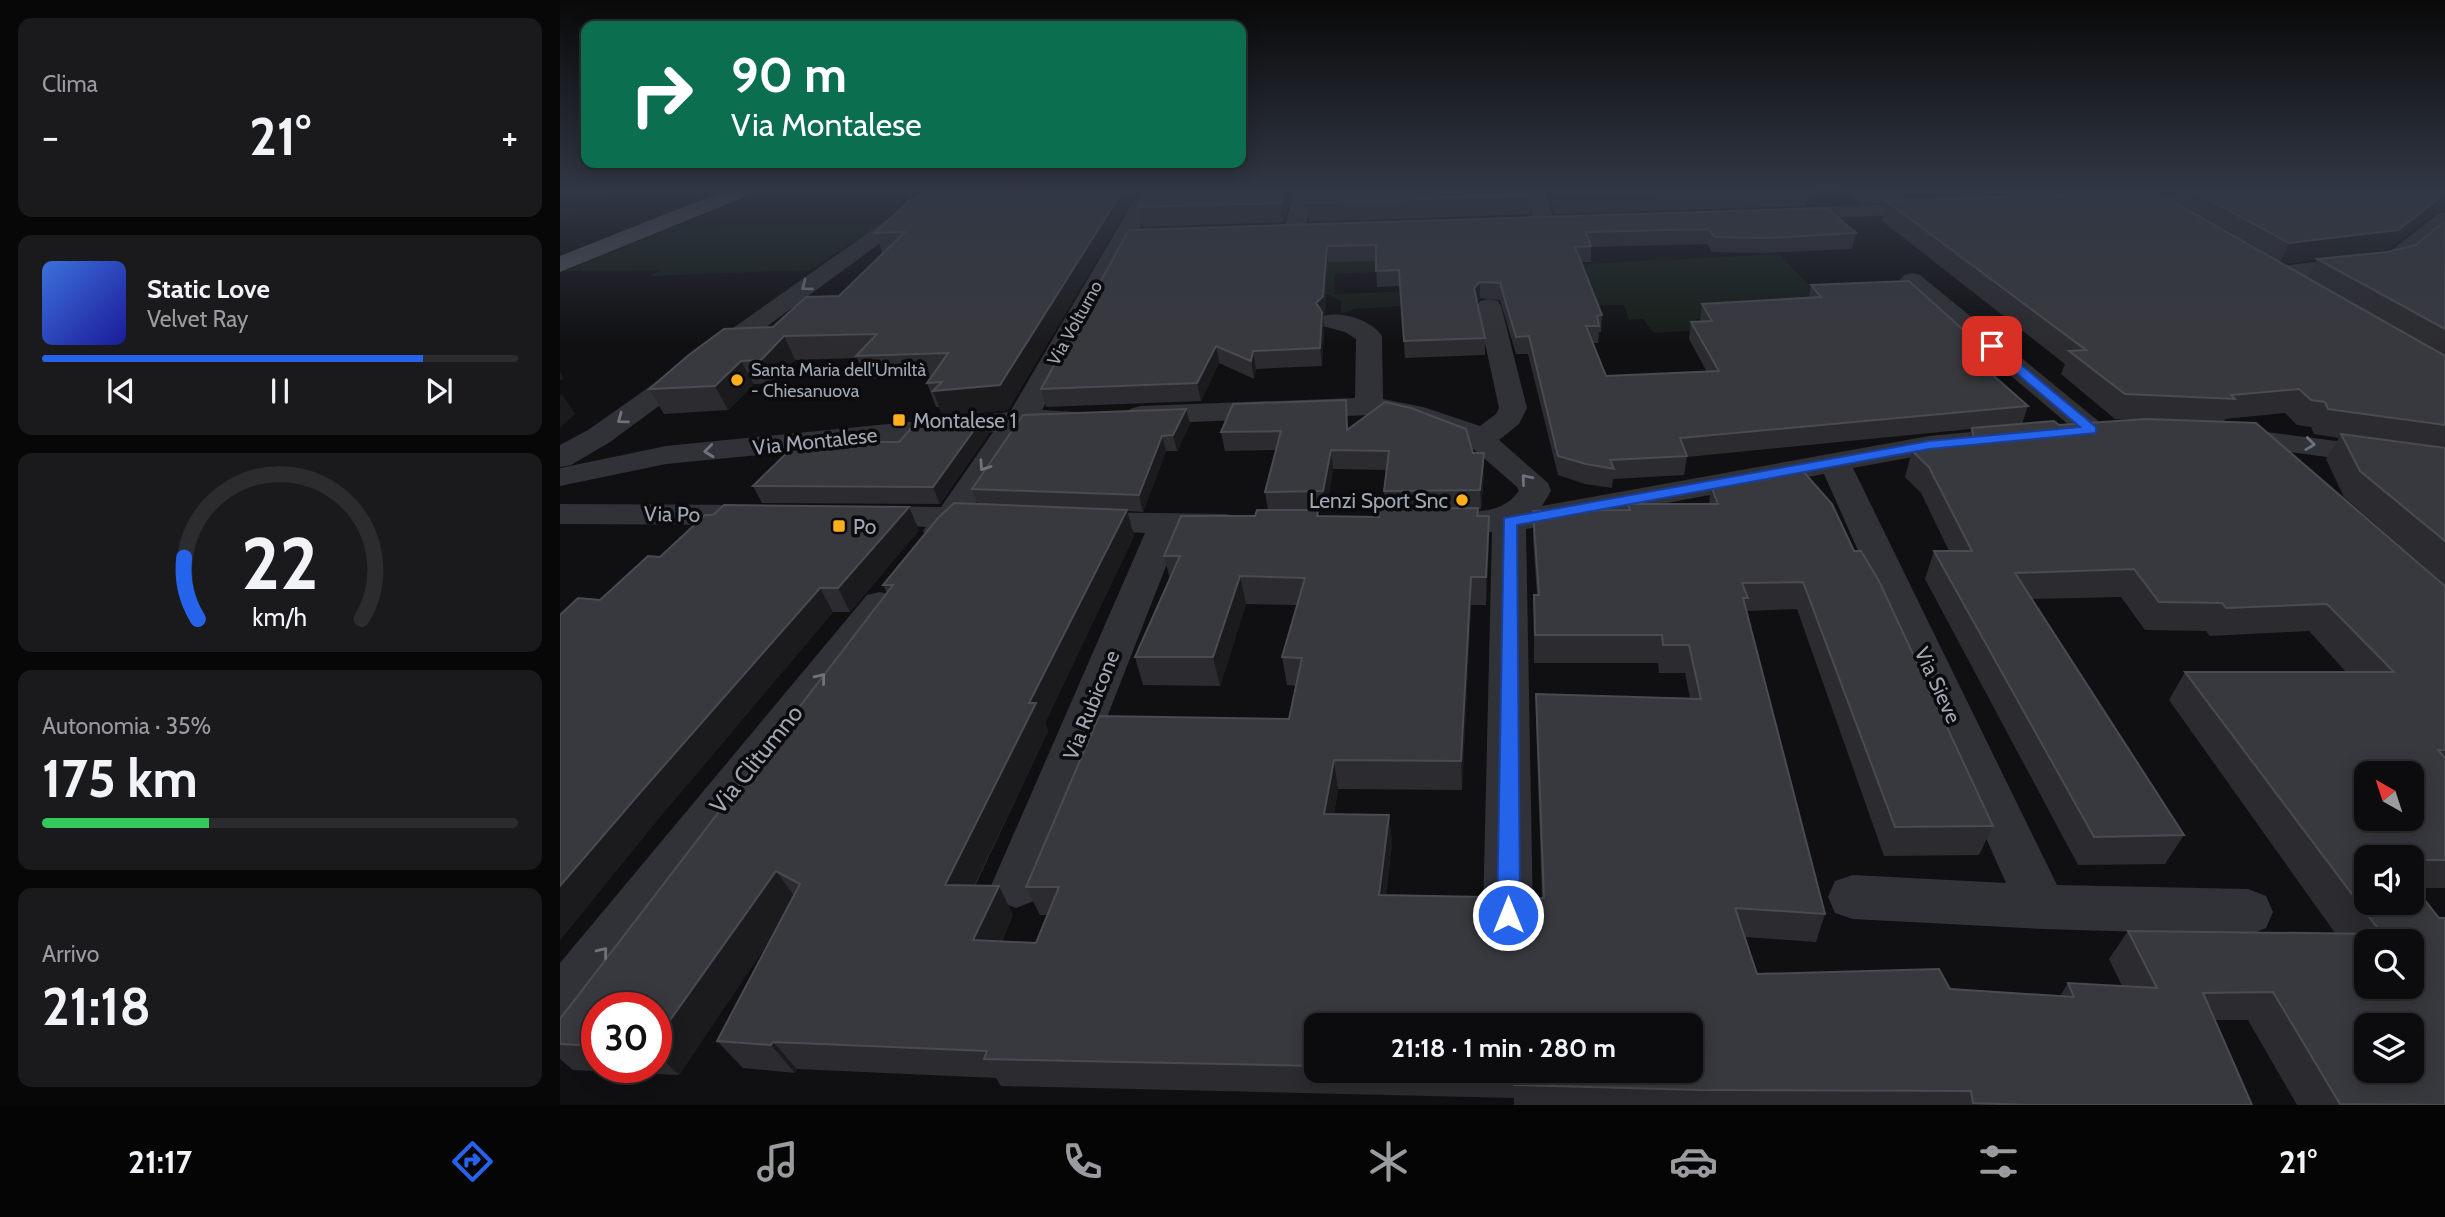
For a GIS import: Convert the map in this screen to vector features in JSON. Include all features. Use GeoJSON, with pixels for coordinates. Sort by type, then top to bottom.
{"type":"FeatureCollection","features":[{"type":"Feature","properties":{"kind":"main road"},"geometry":{"type":"LineString","coordinates":[[560,251],[584,242]]}},
{"type":"Feature","properties":{"kind":"main road"},"geometry":{"type":"LineString","coordinates":[[560,265],[618,242]]}},
{"type":"Feature","properties":{"kind":"street"},"geometry":{"type":"LineString","coordinates":[[560,475],[598,436],[870,242]]}},
{"type":"Feature","properties":{"kind":"street","name":"Via Volturno"},"geometry":{"type":"LineString","coordinates":[[956,517],[958,506],[1006,435],[1021,420],[1119,242]]}},
{"type":"Feature","properties":{"kind":"street"},"geometry":{"type":"LineString","coordinates":[[2273,274],[2375,263],[2396,258],[2416,242]]}},
{"type":"Feature","properties":{"kind":"street"},"geometry":{"type":"LineString","coordinates":[[2249,260],[2308,294]]}},
{"type":"Feature","properties":{"kind":"street"},"geometry":{"type":"LineString","coordinates":[[1412,522],[1514,520],[1929,445],[2105,430],[1912,280]]}},
{"type":"Feature","properties":{"kind":"street"},"geometry":{"type":"LineString","coordinates":[[1481,439],[1503,424],[1513,408],[1489,306]]}},
{"type":"Feature","properties":{"kind":"street"},"geometry":{"type":"LineString","coordinates":[[1332,321],[1354,326],[1369,336],[1367,391],[1371,406]]}},
{"type":"Feature","properties":{"kind":"street","name":"Via Montalese"},"geometry":{"type":"LineString","coordinates":[[560,475],[666,455],[1021,420],[1371,406],[1413,413],[1462,428],[1481,439],[1524,475],[1535,491],[1514,520]]}},
{"type":"Feature","properties":{"kind":"street"},"geometry":{"type":"LineString","coordinates":[[2198,434],[2252,437],[2439,470]]}},
{"type":"Feature","properties":{"kind":"street"},"geometry":{"type":"LineString","coordinates":[[2252,437],[2300,480]]}},
{"type":"Feature","properties":{"kind":"street","name":"Via Sieve"},"geometry":{"type":"LineString","coordinates":[[1835,463],[2042,907]]}},
{"type":"Feature","properties":{"kind":"street","name":"Via Po"},"geometry":{"type":"LineString","coordinates":[[560,514],[790,515]]}},
{"type":"Feature","properties":{"kind":"street"},"geometry":{"type":"LineString","coordinates":[[831,516],[1012,519]]}},
{"type":"Feature","properties":{"kind":"street","name":"Via Clitumno"},"geometry":{"type":"LineString","coordinates":[[560,1005],[934,536],[956,517]]}},
{"type":"Feature","properties":{"kind":"street"},"geometry":{"type":"LineString","coordinates":[[1508,915],[1514,520]]}},
{"type":"Feature","properties":{"kind":"street"},"geometry":{"type":"LineString","coordinates":[[1054,521],[1165,525],[1261,524]]}},
{"type":"Feature","properties":{"kind":"street","name":"Via Rubicone"},"geometry":{"type":"LineString","coordinates":[[1016,886],[1165,525]]}},
{"type":"Feature","properties":{"kind":"street"},"geometry":{"type":"LineString","coordinates":[[1853,897],[2042,907],[2248,912]]}},
{"type":"Feature","properties":{"kind":"shaded area"},"geometry":{"type":"Polygon","coordinates":[[[638,242],[854,242],[809,270],[650,276],[660,270],[564,271],[638,242]]]}},
{"type":"Feature","properties":{"kind":"shaded area"},"geometry":{"type":"Polygon","coordinates":[[[1779,254],[1823,300],[1816,313],[1695,319],[1703,330],[1654,333],[1643,319],[1629,320],[1624,305],[1591,305],[1566,265],[1779,254]]]}},
{"type":"Feature","properties":{"kind":"shaded area"},"geometry":{"type":"Polygon","coordinates":[[[1315,256],[1393,260],[1420,270],[1335,274],[1334,294],[1470,289],[1402,306],[1355,309],[1341,314],[1341,301],[1322,292],[1315,256]]]}},
{"type":"Feature","properties":{"kind":"building"},"geometry":{"type":"Polygon","coordinates":[[[895,242],[1090,242],[1000,385],[933,391],[942,382],[927,383],[948,353],[856,356],[877,334],[784,336],[761,360],[741,361],[715,386],[649,389],[724,329],[773,327],[806,297],[839,296],[895,242]]]}},
{"type":"Feature","properties":{"kind":"building"},"geometry":{"type":"Polygon","coordinates":[[[1123,242],[1589,242],[1591,246],[1575,247],[1602,315],[1597,316],[1599,326],[1586,326],[1606,376],[1719,371],[1691,322],[1712,321],[1702,304],[1821,297],[1811,285],[1909,281],[1998,361],[1978,362],[2028,406],[1680,438],[1687,456],[1610,460],[1614,469],[1586,464],[1558,456],[1529,336],[1516,337],[1500,283],[1480,282],[1474,288],[1485,338],[1404,341],[1399,270],[1376,271],[1376,245],[1327,246],[1323,296],[1316,303],[1322,312],[1320,348],[1253,351],[1251,361],[1216,346],[1197,383],[1041,389],[1123,242]]]}},
{"type":"Feature","properties":{"kind":"building"},"geometry":{"type":"Polygon","coordinates":[[[1940,242],[2243,242],[2445,356],[2445,425],[2328,409],[2325,402],[2311,400],[2299,389],[2231,395],[2235,399],[2125,394],[2069,351],[2086,350],[1940,242]]]}},
{"type":"Feature","properties":{"kind":"building"},"geometry":{"type":"Polygon","coordinates":[[[2420,242],[2445,242],[2445,329],[2317,259],[2387,252],[2420,242]]]}},
{"type":"Feature","properties":{"kind":"building"},"geometry":{"type":"Polygon","coordinates":[[[1346,400],[1347,430],[1385,402],[1411,408],[1466,429],[1473,453],[1484,453],[1480,490],[1384,491],[1389,451],[1331,450],[1323,491],[1265,492],[1281,431],[1221,432],[1233,404],[1346,400]]]}},
{"type":"Feature","properties":{"kind":"building"},"geometry":{"type":"Polygon","coordinates":[[[1186,409],[1173,435],[1162,436],[1139,495],[972,489],[1023,415],[1186,409]]]}},
{"type":"Feature","properties":{"kind":"building"},"geometry":{"type":"Polygon","coordinates":[[[982,419],[933,487],[753,486],[798,442],[899,442],[914,425],[982,419]]]}},
{"type":"Feature","properties":{"kind":"building"},"geometry":{"type":"Polygon","coordinates":[[[2147,419],[2256,423],[2445,586],[2445,750],[2438,750],[2445,758],[2445,860],[2424,860],[2424,845],[2354,845],[2354,897],[2185,672],[2394,672],[2327,604],[2226,608],[2222,603],[2159,602],[2134,569],[2015,573],[2184,835],[2094,837],[1934,551],[1972,551],[1929,467],[1912,451],[1974,441],[1972,428],[2054,421],[2059,425],[2147,419]]]}},
{"type":"Feature","properties":{"kind":"building"},"geometry":{"type":"Polygon","coordinates":[[[2341,434],[2445,448],[2445,541],[2360,471],[2341,434]]]}},
{"type":"Feature","properties":{"kind":"building"},"geometry":{"type":"Polygon","coordinates":[[[1802,470],[1832,504],[1854,551],[1861,551],[1879,581],[1993,826],[1895,827],[1803,582],[1742,583],[1748,598],[1743,598],[1825,914],[1735,908],[1757,974],[1939,969],[1950,989],[2074,997],[2068,983],[2157,988],[2128,931],[2354,934],[2354,999],[2424,999],[2424,929],[2378,929],[2368,915],[2424,915],[2424,899],[2439,918],[2445,918],[2445,1105],[2340,1104],[2273,992],[2203,993],[2252,1105],[1973,1103],[1971,1091],[1700,1090],[1514,1085],[1703,1083],[1703,1013],[1304,1013],[1304,1066],[984,1059],[987,1051],[717,1041],[800,884],[776,871],[672,1017],[672,992],[581,992],[581,1045],[560,1044],[560,1019],[893,585],[883,585],[938,518],[954,503],[1127,510],[1029,703],[1036,703],[945,885],[999,886],[973,940],[1036,943],[1059,887],[1026,887],[1099,716],[1289,719],[1302,658],[1282,657],[1305,578],[1240,576],[1213,657],[1135,657],[1180,556],[1164,556],[1181,516],[1255,516],[1257,510],[1318,510],[1317,516],[1379,517],[1380,509],[1478,508],[1477,516],[1489,516],[1486,577],[1471,577],[1461,761],[1334,760],[1324,814],[1389,815],[1379,895],[1484,897],[1489,905],[1509,912],[1528,905],[1532,898],[1544,898],[1536,694],[1701,699],[1689,645],[1663,645],[1662,635],[1535,635],[1534,595],[1539,595],[1533,511],[1630,510],[1628,504],[1718,504],[1711,486],[1802,470]]]}},
{"type":"Feature","properties":{"kind":"building"},"geometry":{"type":"Polygon","coordinates":[[[724,505],[909,507],[838,588],[820,588],[560,886],[560,615],[578,598],[600,600],[648,556],[660,557],[705,515],[713,515],[724,505]]]}},
{"type":"Feature","properties":{"kind":"place","name":"Santa Maria dell'Umiltà - Chiesanuova"},"geometry":{"type":"Point","coordinates":[737,380]}},
{"type":"Feature","properties":{"kind":"place","name":"Montalese 1"},"geometry":{"type":"Point","coordinates":[899,420]}},
{"type":"Feature","properties":{"kind":"place","name":"Lenzi Sport Snc"},"geometry":{"type":"Point","coordinates":[1462,500]}},
{"type":"Feature","properties":{"kind":"place","name":"Po"},"geometry":{"type":"Point","coordinates":[839,526]}},
{"type":"Feature","properties":{"kind":"route"},"geometry":{"type":"LineString","coordinates":[[1508,915],[1509,522],[1929,445],[2092,430],[1992,346]]}}]}
